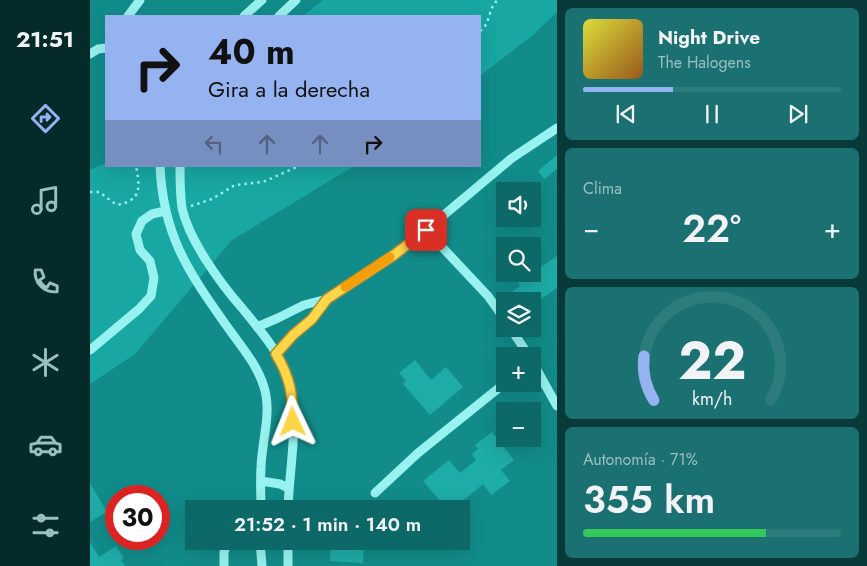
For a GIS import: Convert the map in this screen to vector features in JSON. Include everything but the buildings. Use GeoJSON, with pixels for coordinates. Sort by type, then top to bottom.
{"type":"FeatureCollection","features":[{"type":"Feature","properties":{"kind":"street"},"geometry":{"type":"LineString","coordinates":[[129,15],[140,0]]}},
{"type":"Feature","properties":{"kind":"street"},"geometry":{"type":"LineString","coordinates":[[245,15],[262,0]]}},
{"type":"Feature","properties":{"kind":"street"},"geometry":{"type":"LineString","coordinates":[[280,15],[296,0]]}},
{"type":"Feature","properties":{"kind":"street"},"geometry":{"type":"LineString","coordinates":[[90,54],[98,49],[105,48]]}},
{"type":"Feature","properties":{"kind":"street"},"geometry":{"type":"LineString","coordinates":[[257,326],[304,305],[327,299],[394,255],[512,158],[557,128]]}},
{"type":"Feature","properties":{"kind":"street"},"geometry":{"type":"LineString","coordinates":[[160,167],[161,190],[170,229],[184,263],[258,370],[268,403],[261,500]]}},
{"type":"Feature","properties":{"kind":"street"},"geometry":{"type":"LineString","coordinates":[[180,167],[183,209],[190,232],[229,294],[257,326],[276,354],[285,368],[290,382],[293,405],[293,439],[288,500]]}},
{"type":"Feature","properties":{"kind":"street"},"geometry":{"type":"LineString","coordinates":[[90,350],[133,315],[152,296],[154,278],[150,261],[140,250],[136,234],[142,221],[152,214],[166,211]]}},
{"type":"Feature","properties":{"kind":"street"},"geometry":{"type":"LineString","coordinates":[[426,230],[488,296],[496,307]]}},
{"type":"Feature","properties":{"kind":"street"},"geometry":{"type":"LineString","coordinates":[[276,354],[293,335],[312,319],[327,299]]}},
{"type":"Feature","properties":{"kind":"street"},"geometry":{"type":"LineString","coordinates":[[541,378],[557,406]]}},
{"type":"Feature","properties":{"kind":"street"},"geometry":{"type":"LineString","coordinates":[[375,493],[418,453],[496,390]]}},
{"type":"Feature","properties":{"kind":"street"},"geometry":{"type":"LineString","coordinates":[[261,481],[280,484],[288,488]]}},
{"type":"Feature","properties":{"kind":"street"},"geometry":{"type":"LineString","coordinates":[[224,566],[225,550]]}},
{"type":"Feature","properties":{"kind":"street"},"geometry":{"type":"LineString","coordinates":[[261,550],[262,566]]}},
{"type":"Feature","properties":{"kind":"street"},"geometry":{"type":"LineString","coordinates":[[288,550],[288,566]]}},
{"type":"Feature","properties":{"kind":"path"},"geometry":{"type":"LineString","coordinates":[[481,31],[486,27],[494,3],[498,0]]}},
{"type":"Feature","properties":{"kind":"path"},"geometry":{"type":"LineString","coordinates":[[90,192],[99,192],[117,205],[129,203],[136,197],[139,185],[136,167]]}},
{"type":"Feature","properties":{"kind":"path"},"geometry":{"type":"LineString","coordinates":[[183,209],[212,199],[235,185],[263,182],[297,167]]}},
{"type":"Feature","properties":{"kind":"green space"},"geometry":{"type":"Polygon","coordinates":[[[323,0],[557,0],[557,12],[533,35],[481,75],[481,15],[304,15],[323,0]]]}},
{"type":"Feature","properties":{"kind":"green space"},"geometry":{"type":"Polygon","coordinates":[[[105,163],[105,167],[352,167],[232,240],[135,354],[90,384],[90,170],[105,163]]]}},
{"type":"Feature","properties":{"kind":"slow traffic"},"geometry":{"type":"LineString","coordinates":[[345,287],[390,257]]}},
{"type":"Feature","properties":{"kind":"route"},"geometry":{"type":"LineString","coordinates":[[293,422],[290,382],[285,368],[276,354],[293,335],[312,319],[327,299],[394,255],[426,230]]}}]}
